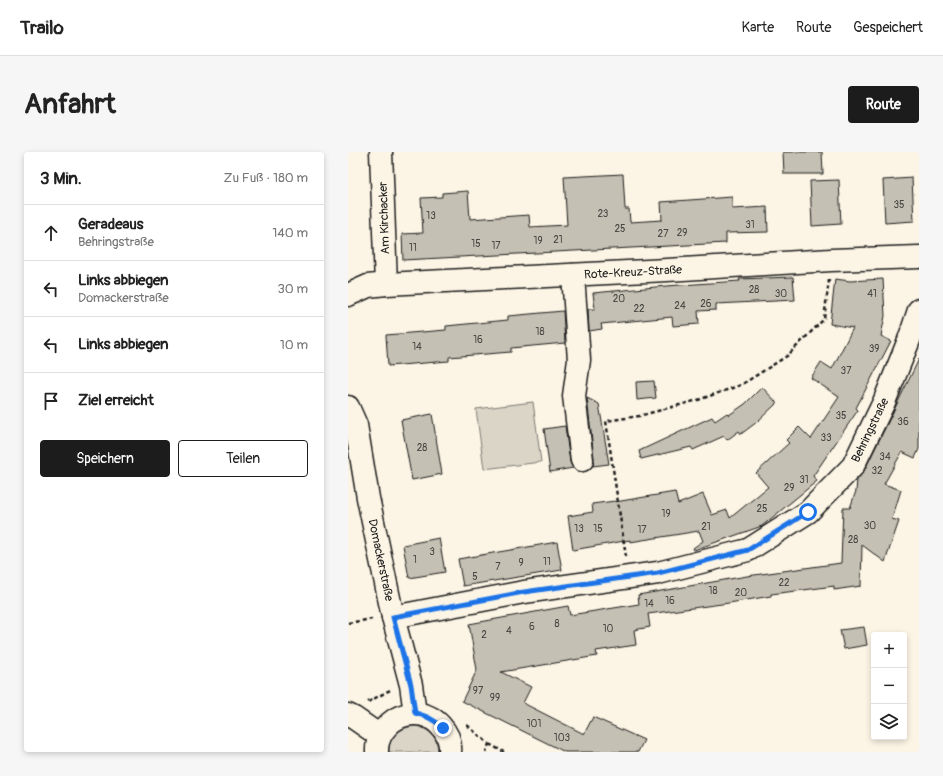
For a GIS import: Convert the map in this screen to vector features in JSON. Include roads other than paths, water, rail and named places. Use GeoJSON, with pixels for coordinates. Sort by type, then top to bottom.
{"type":"FeatureCollection","features":[{"type":"Feature","properties":{"kind":"street","name":"Am Kirchacker"},"geometry":{"type":"LineString","coordinates":[[381,152],[386,284]]}},
{"type":"Feature","properties":{"kind":"street","name":"Rote-Kreuz-Straße"},"geometry":{"type":"LineString","coordinates":[[348,295],[368,286],[386,284],[831,260],[919,257]]}},
{"type":"Feature","properties":{"kind":"street"},"geometry":{"type":"LineString","coordinates":[[573,275],[579,360],[574,396],[582,460]]}},
{"type":"Feature","properties":{"kind":"street","name":"Behringstraße"},"geometry":{"type":"LineString","coordinates":[[393,617],[524,592],[658,573],[748,550],[808,512],[853,466],[884,402],[909,340],[919,310]]}},
{"type":"Feature","properties":{"kind":"street","name":"Domackerstraße"},"geometry":{"type":"LineString","coordinates":[[348,407],[356,425],[368,498],[393,617],[411,685],[415,713]]}},
{"type":"Feature","properties":{"kind":"street"},"geometry":{"type":"LineString","coordinates":[[348,714],[354,718],[379,744],[386,727],[394,720],[403,716],[415,713],[435,720],[443,728],[448,737],[450,752]]}}]}
